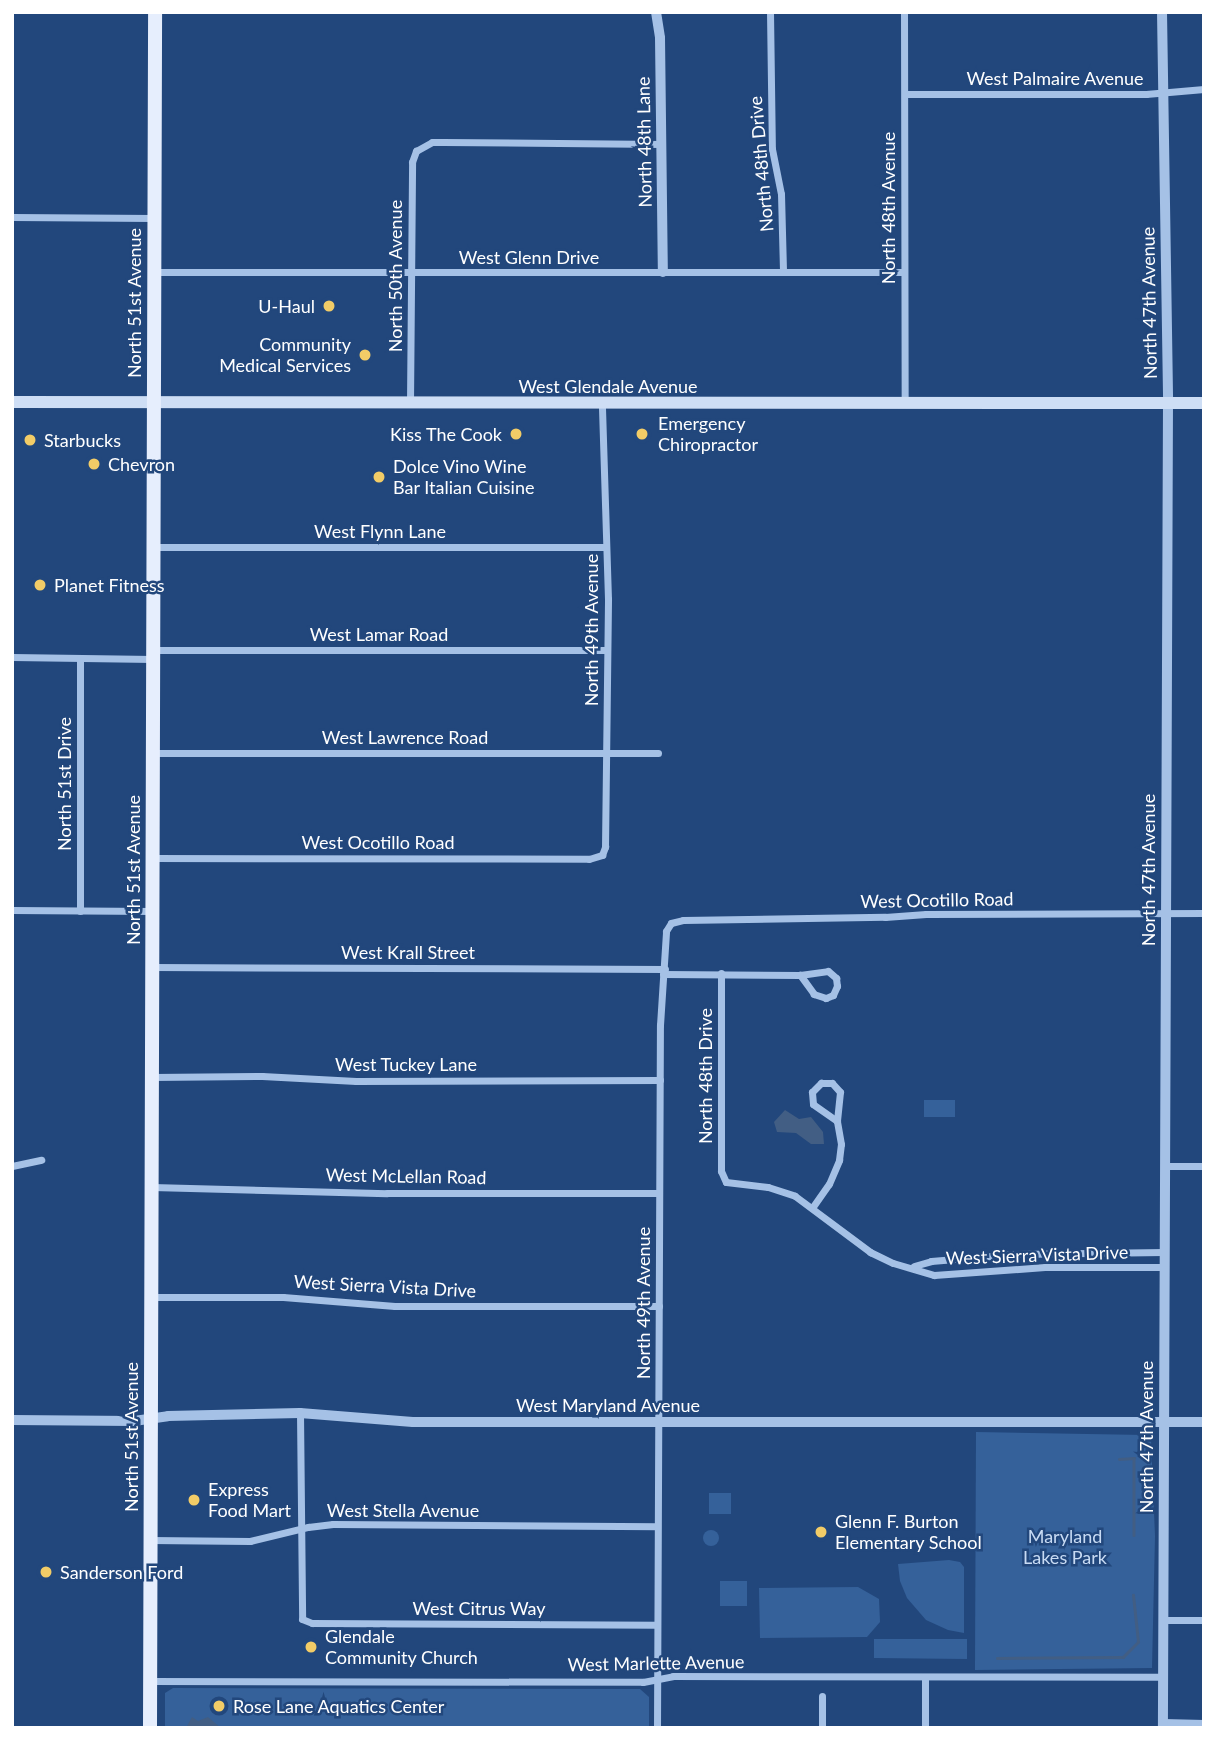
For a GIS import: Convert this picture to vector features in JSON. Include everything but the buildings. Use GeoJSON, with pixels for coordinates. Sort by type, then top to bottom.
{"type":"FeatureCollection","features":[{"type":"Feature","properties":{"kind":"main road","name":"North 51st Avenue"},"geometry":{"type":"LineString","coordinates":[[150,1728],[155,12]]}},
{"type":"Feature","properties":{"kind":"main road","name":"West Glendale Avenue"},"geometry":{"type":"LineString","coordinates":[[12,402],[1204,404]]}},
{"type":"Feature","properties":{"kind":"street","name":"North 48th Lane"},"geometry":{"type":"LineString","coordinates":[[656,12],[660,38],[663,272]]}},
{"type":"Feature","properties":{"kind":"street","name":"North 48th Drive"},"geometry":{"type":"LineString","coordinates":[[770,12],[772,149],[781,194],[783,272]]}},
{"type":"Feature","properties":{"kind":"street","name":"North 48th Avenue"},"geometry":{"type":"LineString","coordinates":[[904,12],[905,403]]}},
{"type":"Feature","properties":{"kind":"street","name":"North 47th Avenue"},"geometry":{"type":"LineString","coordinates":[[1162,12],[1168,403],[1163,1725]]}},
{"type":"Feature","properties":{"kind":"street","name":"West Palmaire Avenue"},"geometry":{"type":"LineString","coordinates":[[905,94],[1164,92],[1204,89]]}},
{"type":"Feature","properties":{"kind":"street","name":"North 50th Avenue"},"geometry":{"type":"LineString","coordinates":[[410,403],[412,162],[416,151],[432,142],[661,144]]}},
{"type":"Feature","properties":{"kind":"street"},"geometry":{"type":"LineString","coordinates":[[12,217],[154,218]]}},
{"type":"Feature","properties":{"kind":"street","name":"West Glenn Drive"},"geometry":{"type":"LineString","coordinates":[[155,272],[904,272]]}},
{"type":"Feature","properties":{"kind":"street","name":"North 49th Avenue"},"geometry":{"type":"LineString","coordinates":[[602,404],[606,547],[605,847],[602,855]]}},
{"type":"Feature","properties":{"kind":"street","name":"West Flynn Lane"},"geometry":{"type":"LineString","coordinates":[[153,547],[606,547]]}},
{"type":"Feature","properties":{"kind":"street","name":"West Lamar Road"},"geometry":{"type":"LineString","coordinates":[[12,657],[606,650]]}},
{"type":"Feature","properties":{"kind":"street","name":"North 51st Drive"},"geometry":{"type":"LineString","coordinates":[[80,658],[80,911]]}},
{"type":"Feature","properties":{"kind":"street","name":"West Lawrence Road"},"geometry":{"type":"LineString","coordinates":[[153,753],[658,752]]}},
{"type":"Feature","properties":{"kind":"street","name":"West Ocotillo Road"},"geometry":{"type":"LineString","coordinates":[[152,858],[589,859],[602,855]]}},
{"type":"Feature","properties":{"kind":"street"},"geometry":{"type":"LineString","coordinates":[[12,910],[152,911]]}},
{"type":"Feature","properties":{"kind":"street","name":"West Ocotillo Road"},"geometry":{"type":"LineString","coordinates":[[671,923],[683,920],[926,914],[1204,913]]}},
{"type":"Feature","properties":{"kind":"street","name":"North 49th Avenue"},"geometry":{"type":"LineString","coordinates":[[657,1728],[660,1080],[666,931],[671,923]]}},
{"type":"Feature","properties":{"kind":"street","name":"West Krall Street"},"geometry":{"type":"LineString","coordinates":[[152,967],[664,971],[800,975],[830,972],[837,981],[836,990],[829,997],[818,996],[800,975]]}},
{"type":"Feature","properties":{"kind":"street","name":"North 48th Drive"},"geometry":{"type":"LineString","coordinates":[[721,973],[722,1179]]}},
{"type":"Feature","properties":{"kind":"street","name":"West Tuckey Lane"},"geometry":{"type":"LineString","coordinates":[[152,1077],[262,1076],[356,1081],[660,1080]]}},
{"type":"Feature","properties":{"kind":"street"},"geometry":{"type":"LineString","coordinates":[[812,1208],[829,1184],[839,1160],[841,1144],[837,1121],[840,1092],[832,1083],[821,1083],[814,1089],[812,1101],[816,1108],[837,1121]]}},
{"type":"Feature","properties":{"kind":"street"},"geometry":{"type":"LineString","coordinates":[[12,1166],[41,1160]]}},
{"type":"Feature","properties":{"kind":"street"},"geometry":{"type":"LineString","coordinates":[[1165,1166],[1204,1166]]}},
{"type":"Feature","properties":{"kind":"street","name":"West Sierra Vista Drive"},"geometry":{"type":"LineString","coordinates":[[722,1179],[732,1184],[776,1188],[812,1208],[870,1252],[893,1263],[913,1266],[934,1275],[1045,1267],[1164,1267]]}},
{"type":"Feature","properties":{"kind":"street","name":"West McLellan Road"},"geometry":{"type":"LineString","coordinates":[[152,1187],[387,1193],[659,1193]]}},
{"type":"Feature","properties":{"kind":"street","name":"West Sierra Vista Drive"},"geometry":{"type":"LineString","coordinates":[[913,1266],[931,1261],[1016,1254],[1164,1252]]}},
{"type":"Feature","properties":{"kind":"street","name":"West Sierra Vista Drive"},"geometry":{"type":"LineString","coordinates":[[151,1297],[283,1297],[396,1306],[659,1306]]}},
{"type":"Feature","properties":{"kind":"street"},"geometry":{"type":"LineString","coordinates":[[299,1529],[300,1413]]}},
{"type":"Feature","properties":{"kind":"street","name":"West Maryland Avenue"},"geometry":{"type":"LineString","coordinates":[[12,1420],[134,1421],[151,1418],[300,1413],[413,1422],[1204,1422]]}},
{"type":"Feature","properties":{"kind":"street","name":"West Stella Avenue"},"geometry":{"type":"LineString","coordinates":[[150,1540],[250,1541],[333,1524],[657,1526]]}},
{"type":"Feature","properties":{"kind":"street","name":"West Citrus Way"},"geometry":{"type":"LineString","coordinates":[[299,1529],[302,1619],[312,1623],[657,1625]]}},
{"type":"Feature","properties":{"kind":"street"},"geometry":{"type":"LineString","coordinates":[[1164,1620],[1204,1620]]}},
{"type":"Feature","properties":{"kind":"street"},"geometry":{"type":"LineString","coordinates":[[925,1677],[925,1728]]}},
{"type":"Feature","properties":{"kind":"street","name":"West Marlette Avenue"},"geometry":{"type":"LineString","coordinates":[[150,1681],[643,1682],[657,1678],[1163,1677]]}},
{"type":"Feature","properties":{"kind":"street"},"geometry":{"type":"LineString","coordinates":[[822,1696],[822,1728]]}},
{"type":"Feature","properties":{"kind":"street"},"geometry":{"type":"LineString","coordinates":[[1163,1725],[1204,1723]]}},
{"type":"Feature","properties":{"kind":"green space"},"geometry":{"type":"Polygon","coordinates":[[[924,1100],[955,1100],[955,1117],[924,1117],[924,1100]]]}},
{"type":"Feature","properties":{"kind":"green space","name":"Maryland Lakes Park"},"geometry":{"type":"Polygon","coordinates":[[[976,1432],[1145,1435],[1151,1439],[1155,1536],[1152,1668],[975,1670],[976,1432]]]}},
{"type":"Feature","properties":{"kind":"green space"},"geometry":{"type":"Polygon","coordinates":[[[709,1493],[731,1493],[731,1514],[709,1514],[709,1493]]]}},
{"type":"Feature","properties":{"kind":"green space"},"geometry":{"type":"Polygon","coordinates":[[[708,1530],[714,1530],[719,1538],[717,1544],[708,1546],[703,1541],[703,1535],[708,1530]]]}},
{"type":"Feature","properties":{"kind":"green space"},"geometry":{"type":"Polygon","coordinates":[[[949,1560],[960,1562],[964,1567],[964,1633],[948,1630],[926,1620],[907,1598],[900,1581],[898,1564],[949,1560]]]}},
{"type":"Feature","properties":{"kind":"green space"},"geometry":{"type":"Polygon","coordinates":[[[720,1581],[747,1581],[747,1606],[720,1606],[720,1581]]]}},
{"type":"Feature","properties":{"kind":"green space"},"geometry":{"type":"Polygon","coordinates":[[[858,1587],[879,1599],[880,1622],[867,1637],[760,1638],[759,1588],[858,1587]]]}},
{"type":"Feature","properties":{"kind":"green space"},"geometry":{"type":"Polygon","coordinates":[[[874,1639],[967,1639],[967,1659],[874,1658],[874,1639]]]}},
{"type":"Feature","properties":{"kind":"green space"},"geometry":{"type":"Polygon","coordinates":[[[173,1688],[640,1689],[649,1697],[649,1728],[165,1728],[165,1693],[173,1688]]]}},
{"type":"Feature","properties":{"kind":"shaded area"},"geometry":{"type":"Polygon","coordinates":[[[785,1110],[799,1119],[811,1117],[823,1132],[824,1144],[811,1144],[796,1133],[777,1132],[774,1122],[785,1110]]]}},
{"type":"Feature","properties":{"kind":"shaded area"},"geometry":{"type":"Polygon","coordinates":[[[192,1717],[198,1721],[208,1717],[221,1728],[186,1728],[192,1717]]]}},
{"type":"Feature","properties":{"kind":"waterway"},"geometry":{"type":"LineString","coordinates":[[1119,1459],[1134,1458],[1134,1535]]}},
{"type":"Feature","properties":{"kind":"waterway"},"geometry":{"type":"LineString","coordinates":[[997,1658],[1123,1657],[1138,1642],[1133,1595]]}},
{"type":"Feature","properties":{"kind":"place","name":"U-Haul"},"geometry":{"type":"Point","coordinates":[329,306]}},
{"type":"Feature","properties":{"kind":"place","name":"Community Medical Services"},"geometry":{"type":"Point","coordinates":[365,355]}},
{"type":"Feature","properties":{"kind":"place","name":"Kiss The Cook"},"geometry":{"type":"Point","coordinates":[516,434]}},
{"type":"Feature","properties":{"kind":"place","name":"Emergency Chiropractor"},"geometry":{"type":"Point","coordinates":[642,434]}},
{"type":"Feature","properties":{"kind":"place","name":"Starbucks"},"geometry":{"type":"Point","coordinates":[30,440]}},
{"type":"Feature","properties":{"kind":"place","name":"Chevron"},"geometry":{"type":"Point","coordinates":[94,464]}},
{"type":"Feature","properties":{"kind":"place","name":"Dolce Vino Wine Bar Italian Cuisine"},"geometry":{"type":"Point","coordinates":[379,477]}},
{"type":"Feature","properties":{"kind":"place","name":"Planet Fitness"},"geometry":{"type":"Point","coordinates":[40,585]}},
{"type":"Feature","properties":{"kind":"place","name":"Express Food Mart"},"geometry":{"type":"Point","coordinates":[194,1500]}},
{"type":"Feature","properties":{"kind":"place","name":"Glenn F. Burton Elementary School"},"geometry":{"type":"Point","coordinates":[821,1532]}},
{"type":"Feature","properties":{"kind":"place","name":"Sanderson Ford"},"geometry":{"type":"Point","coordinates":[46,1572]}},
{"type":"Feature","properties":{"kind":"place","name":"Glendale Community Church"},"geometry":{"type":"Point","coordinates":[311,1647]}},
{"type":"Feature","properties":{"kind":"place","name":"Rose Lane Aquatics Center"},"geometry":{"type":"Point","coordinates":[219,1706]}}]}
